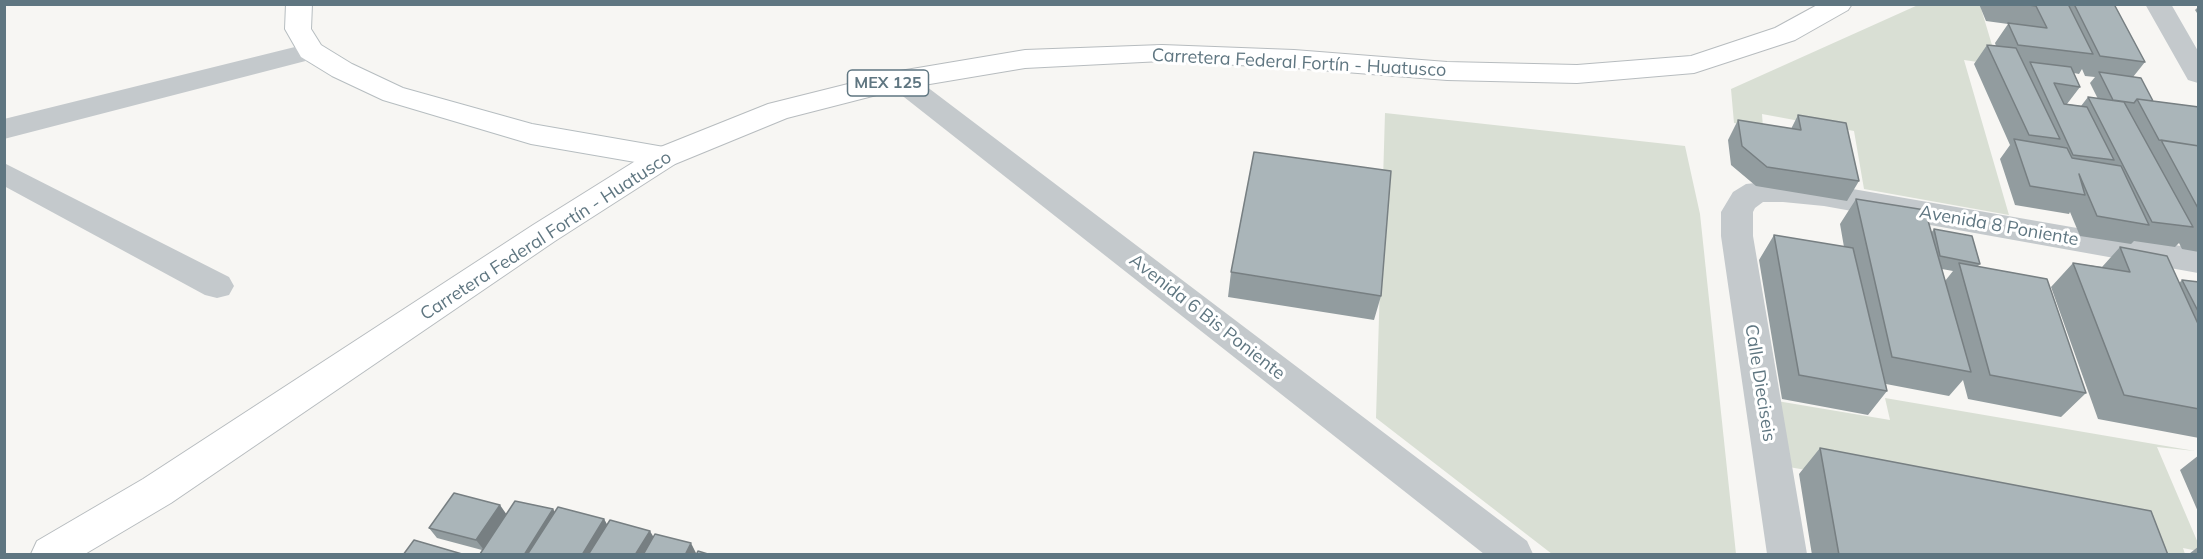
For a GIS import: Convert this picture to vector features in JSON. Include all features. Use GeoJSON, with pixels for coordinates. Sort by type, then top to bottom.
{"type":"FeatureCollection","features":[{"type":"Feature","properties":{"kind":"main road"},"geometry":{"type":"LineString","coordinates":[[299,4],[298,29],[311,51],[342,70],[393,94],[531,134],[664,157]]}},
{"type":"Feature","properties":{"kind":"main road","name":"Carretera Federal Fortín - Huatusco"},"geometry":{"type":"LineString","coordinates":[[51,555],[157,492],[544,233],[664,157],[778,111],[900,80],[1025,59],[1162,53],[1294,58],[1447,71],[1577,74],[1694,64],[1785,34],[1839,4]]}},
{"type":"Feature","properties":{"kind":"street"},"geometry":{"type":"LineString","coordinates":[[2158,4],[2199,74]]}},
{"type":"Feature","properties":{"kind":"street"},"geometry":{"type":"LineString","coordinates":[[4,129],[311,51]]}},
{"type":"Feature","properties":{"kind":"street","name":"Avenida 6 Bis Poniente"},"geometry":{"type":"LineString","coordinates":[[900,80],[1513,555]]}},
{"type":"Feature","properties":{"kind":"street"},"geometry":{"type":"LineString","coordinates":[[4,173],[217,286]]}},
{"type":"Feature","properties":{"kind":"street","name":"Avenida 8 Poniente"},"geometry":{"type":"LineString","coordinates":[[1737,212],[1744,200],[1757,192],[1783,191],[1824,195],[2199,261]]}},
{"type":"Feature","properties":{"kind":"street","name":"Calle Dieciseis"},"geometry":{"type":"LineString","coordinates":[[1737,212],[1737,236],[1787,555]]}},
{"type":"Feature","properties":{"kind":"shaded area"},"geometry":{"type":"Polygon","coordinates":[[[1918,5],[1980,5],[1998,65],[1964,60],[2009,215],[1864,189],[1854,131],[1762,114],[1763,128],[1734,123],[1731,89],[1918,5]]]}},
{"type":"Feature","properties":{"kind":"shaded area"},"geometry":{"type":"Polygon","coordinates":[[[1385,113],[1685,146],[1700,214],[1736,554],[1552,554],[1376,418],[1385,113]]]}},
{"type":"Feature","properties":{"kind":"shaded area"},"geometry":{"type":"Polygon","coordinates":[[[1885,398],[2195,451],[2157,447],[2198,543],[2198,551],[2183,548],[2185,554],[2132,554],[2121,526],[1789,467],[1777,401],[1890,420],[1885,398]]]}},
{"type":"Feature","properties":{"kind":"building"},"geometry":{"type":"Polygon","coordinates":[[[2022,4],[2068,4],[2093,54],[2018,45],[2008,23],[2047,28],[2036,6],[2022,4]]]}},
{"type":"Feature","properties":{"kind":"building"},"geometry":{"type":"Polygon","coordinates":[[[2074,4],[2114,4],[2145,62],[2100,56],[2074,4]]]}},
{"type":"Feature","properties":{"kind":"building"},"geometry":{"type":"Polygon","coordinates":[[[1987,45],[2016,48],[2060,139],[2029,135],[1987,45]]]}},
{"type":"Feature","properties":{"kind":"building"},"geometry":{"type":"Polygon","coordinates":[[[2030,62],[2071,67],[2080,87],[2054,83],[2064,104],[2087,107],[2114,160],[2073,155],[2030,62]]]}},
{"type":"Feature","properties":{"kind":"building"},"geometry":{"type":"Polygon","coordinates":[[[2099,72],[2141,78],[2153,101],[2137,99],[2134,103],[2113,100],[2099,72]]]}},
{"type":"Feature","properties":{"kind":"building"},"geometry":{"type":"Polygon","coordinates":[[[2088,97],[2124,102],[2193,227],[2152,222],[2088,97]]]}},
{"type":"Feature","properties":{"kind":"building"},"geometry":{"type":"Polygon","coordinates":[[[2137,99],[2199,107],[2199,146],[2159,140],[2137,99]]]}},
{"type":"Feature","properties":{"kind":"building"},"geometry":{"type":"Polygon","coordinates":[[[1798,115],[1846,123],[1859,181],[1767,167],[1742,146],[1738,120],[1801,130],[1798,115]]]}},
{"type":"Feature","properties":{"kind":"building"},"geometry":{"type":"Polygon","coordinates":[[[2014,139],[2067,148],[2072,158],[2121,166],[2149,225],[2097,216],[2079,174],[2085,195],[2030,186],[2014,139]]]}},
{"type":"Feature","properties":{"kind":"building"},"geometry":{"type":"Polygon","coordinates":[[[2161,140],[2199,146],[2199,210],[2161,140]]]}},
{"type":"Feature","properties":{"kind":"building"},"geometry":{"type":"Polygon","coordinates":[[[1254,152],[1391,171],[1381,296],[1231,272],[1254,152]]]}},
{"type":"Feature","properties":{"kind":"building"},"geometry":{"type":"Polygon","coordinates":[[[1856,199],[1925,210],[1971,372],[1892,357],[1856,199]]]}},
{"type":"Feature","properties":{"kind":"building"},"geometry":{"type":"Polygon","coordinates":[[[1934,229],[1972,236],[1980,264],[1940,256],[1934,229]]]}},
{"type":"Feature","properties":{"kind":"building"},"geometry":{"type":"Polygon","coordinates":[[[1774,235],[1853,248],[1887,391],[1799,375],[1774,235]]]}},
{"type":"Feature","properties":{"kind":"building"},"geometry":{"type":"Polygon","coordinates":[[[2120,247],[2167,256],[2199,326],[2199,409],[2124,395],[2073,263],[2130,272],[2120,247]]]}},
{"type":"Feature","properties":{"kind":"building"},"geometry":{"type":"Polygon","coordinates":[[[1959,263],[2047,279],[2086,393],[1990,375],[1959,263]]]}},
{"type":"Feature","properties":{"kind":"building"},"geometry":{"type":"Polygon","coordinates":[[[2182,280],[2199,282],[2199,313],[2182,280]]]}},
{"type":"Feature","properties":{"kind":"building"},"geometry":{"type":"Polygon","coordinates":[[[1820,448],[2151,511],[2168,555],[1839,555],[1820,448]]]}},
{"type":"Feature","properties":{"kind":"building"},"geometry":{"type":"Polygon","coordinates":[[[454,493],[500,505],[476,540],[429,528],[454,493]]]}},
{"type":"Feature","properties":{"kind":"building"},"geometry":{"type":"Polygon","coordinates":[[[515,501],[553,509],[524,555],[480,554],[515,501]]]}},
{"type":"Feature","properties":{"kind":"building"},"geometry":{"type":"Polygon","coordinates":[[[558,507],[604,519],[582,555],[527,555],[558,507]]]}},
{"type":"Feature","properties":{"kind":"building"},"geometry":{"type":"Polygon","coordinates":[[[610,520],[650,531],[635,555],[588,555],[610,520]]]}},
{"type":"Feature","properties":{"kind":"building"},"geometry":{"type":"Polygon","coordinates":[[[655,534],[691,543],[685,555],[643,555],[655,534]]]}},
{"type":"Feature","properties":{"kind":"building"},"geometry":{"type":"Polygon","coordinates":[[[414,540],[462,554],[462,555],[403,555],[414,540]]]}},
{"type":"Feature","properties":{"kind":"building"},"geometry":{"type":"Polygon","coordinates":[[[698,551],[711,555],[696,555],[698,551]]]}}]}
